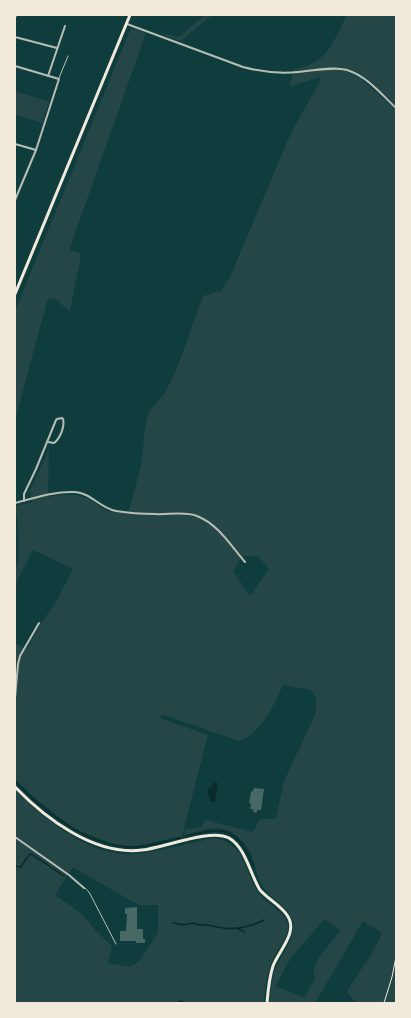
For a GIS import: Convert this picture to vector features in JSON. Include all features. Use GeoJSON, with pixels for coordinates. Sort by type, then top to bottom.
{"type":"FeatureCollection","features":[{"type":"Feature","properties":{"kind":"main road"},"geometry":{"type":"LineString","coordinates":[[15,294],[130,15]]}},
{"type":"Feature","properties":{"kind":"main road"},"geometry":{"type":"LineString","coordinates":[[15,787],[30,802],[54,821],[80,836],[105,847],[124,851],[143,850],[213,835],[229,838],[241,850],[260,890],[288,915],[290,922],[290,934],[273,967],[267,1003]]}},
{"type":"Feature","properties":{"kind":"street"},"geometry":{"type":"LineString","coordinates":[[127,24],[243,67],[261,72],[281,73],[333,69],[347,70],[366,80],[396,108]]}},
{"type":"Feature","properties":{"kind":"street"},"geometry":{"type":"LineString","coordinates":[[48,76],[65,26]]}},
{"type":"Feature","properties":{"kind":"street"},"geometry":{"type":"LineString","coordinates":[[15,37],[57,48]]}},
{"type":"Feature","properties":{"kind":"street"},"geometry":{"type":"LineString","coordinates":[[15,66],[59,79],[36,150],[15,200]]}},
{"type":"Feature","properties":{"kind":"street"},"geometry":{"type":"LineString","coordinates":[[15,144],[36,150]]}},
{"type":"Feature","properties":{"kind":"street"},"geometry":{"type":"LineString","coordinates":[[24,501],[24,494],[48,442],[56,420],[62,418],[64,423],[58,440],[54,443],[48,442]]}},
{"type":"Feature","properties":{"kind":"street"},"geometry":{"type":"LineString","coordinates":[[15,503],[58,493],[75,492],[87,495],[114,510],[196,516],[217,529],[245,562]]}},
{"type":"Feature","properties":{"kind":"street"},"geometry":{"type":"LineString","coordinates":[[15,698],[20,656],[39,623]]}},
{"type":"Feature","properties":{"kind":"street"},"geometry":{"type":"LineString","coordinates":[[15,837],[69,875],[84,888]]}},
{"type":"Feature","properties":{"kind":"lane"},"geometry":{"type":"LineString","coordinates":[[59,79],[68,56]]}},
{"type":"Feature","properties":{"kind":"lane"},"geometry":{"type":"LineString","coordinates":[[84,888],[89,892],[116,944]]}},
{"type":"Feature","properties":{"kind":"path"},"geometry":{"type":"LineString","coordinates":[[384,1003],[396,957]]}},
{"type":"Feature","properties":{"kind":"shaded area"},"geometry":{"type":"Polygon","coordinates":[[[205,15],[212,15],[180,41],[164,35],[163,33],[179,37],[205,15]]]}},
{"type":"Feature","properties":{"kind":"shaded area"},"geometry":{"type":"Polygon","coordinates":[[[347,15],[396,15],[396,106],[379,88],[365,77],[350,70],[342,69],[360,78],[396,110],[396,1003],[356,1003],[347,992],[375,948],[382,933],[363,921],[315,1003],[269,1003],[274,971],[291,939],[293,929],[290,916],[283,906],[264,888],[253,858],[245,844],[236,835],[225,830],[213,828],[184,835],[185,830],[202,827],[205,820],[253,832],[260,819],[276,819],[284,781],[316,713],[316,697],[311,690],[283,685],[271,709],[261,724],[248,737],[240,741],[163,715],[161,716],[162,719],[208,735],[182,836],[136,846],[127,846],[114,844],[82,832],[68,824],[34,797],[15,779],[15,643],[26,650],[41,623],[55,604],[73,569],[33,550],[15,585],[15,569],[19,560],[18,523],[15,506],[32,502],[30,491],[49,449],[48,497],[58,495],[76,495],[89,499],[108,511],[128,514],[141,466],[148,415],[154,405],[164,394],[176,371],[203,296],[221,291],[230,277],[290,135],[321,79],[320,77],[291,86],[290,83],[295,69],[315,62],[328,50],[347,15]],[[242,556],[233,571],[250,596],[269,569],[258,556],[242,556]],[[324,919],[291,958],[276,986],[304,998],[315,979],[313,968],[340,930],[324,919]]]}},
{"type":"Feature","properties":{"kind":"shaded area"},"geometry":{"type":"Polygon","coordinates":[[[131,28],[146,33],[69,250],[81,254],[70,312],[56,299],[48,298],[15,420],[15,311],[131,28]]]}},
{"type":"Feature","properties":{"kind":"shaded area"},"geometry":{"type":"Polygon","coordinates":[[[15,91],[49,102],[42,123],[15,114],[15,91]]]}},
{"type":"Feature","properties":{"kind":"shaded area"},"geometry":{"type":"Polygon","coordinates":[[[213,783],[218,783],[215,802],[210,801],[208,794],[208,789],[213,783]]]}},
{"type":"Feature","properties":{"kind":"shaded area"},"geometry":{"type":"Polygon","coordinates":[[[15,790],[54,824],[84,843],[100,849],[117,853],[133,854],[215,838],[226,842],[234,847],[240,855],[254,886],[266,901],[282,914],[287,923],[288,928],[286,937],[272,961],[269,971],[264,1003],[15,1003],[15,790]],[[73,867],[55,895],[82,914],[95,930],[112,946],[108,963],[131,967],[139,961],[158,933],[158,905],[138,905],[73,867]]]}},
{"type":"Feature","properties":{"kind":"building"},"geometry":{"type":"Polygon","coordinates":[[[254,788],[264,789],[261,810],[258,810],[256,813],[253,809],[250,809],[251,804],[249,803],[251,792],[254,788]]]}},
{"type":"Feature","properties":{"kind":"building"},"geometry":{"type":"Polygon","coordinates":[[[137,907],[137,929],[143,929],[143,939],[145,939],[145,943],[136,943],[136,941],[120,941],[120,931],[126,931],[127,914],[125,914],[125,908],[137,907]]]}},
{"type":"Feature","properties":{"kind":"waterway"},"geometry":{"type":"LineString","coordinates":[[15,781],[39,804],[68,826],[101,841],[117,846],[140,847],[179,838]]}},
{"type":"Feature","properties":{"kind":"waterway"},"geometry":{"type":"LineString","coordinates":[[186,836],[211,831],[229,833],[242,844],[254,867]]}},
{"type":"Feature","properties":{"kind":"waterway"},"geometry":{"type":"LineString","coordinates":[[15,866],[21,867],[30,854],[64,876]]}},
{"type":"Feature","properties":{"kind":"waterway"},"geometry":{"type":"LineString","coordinates":[[173,923],[184,925],[193,923],[220,928],[240,928],[250,926],[264,920]]}},
{"type":"Feature","properties":{"kind":"waterway"},"geometry":{"type":"LineString","coordinates":[[238,929],[245,932]]}},
{"type":"Feature","properties":{"kind":"waterway"},"geometry":{"type":"LineString","coordinates":[[179,1001],[186,1003]]}}]}
